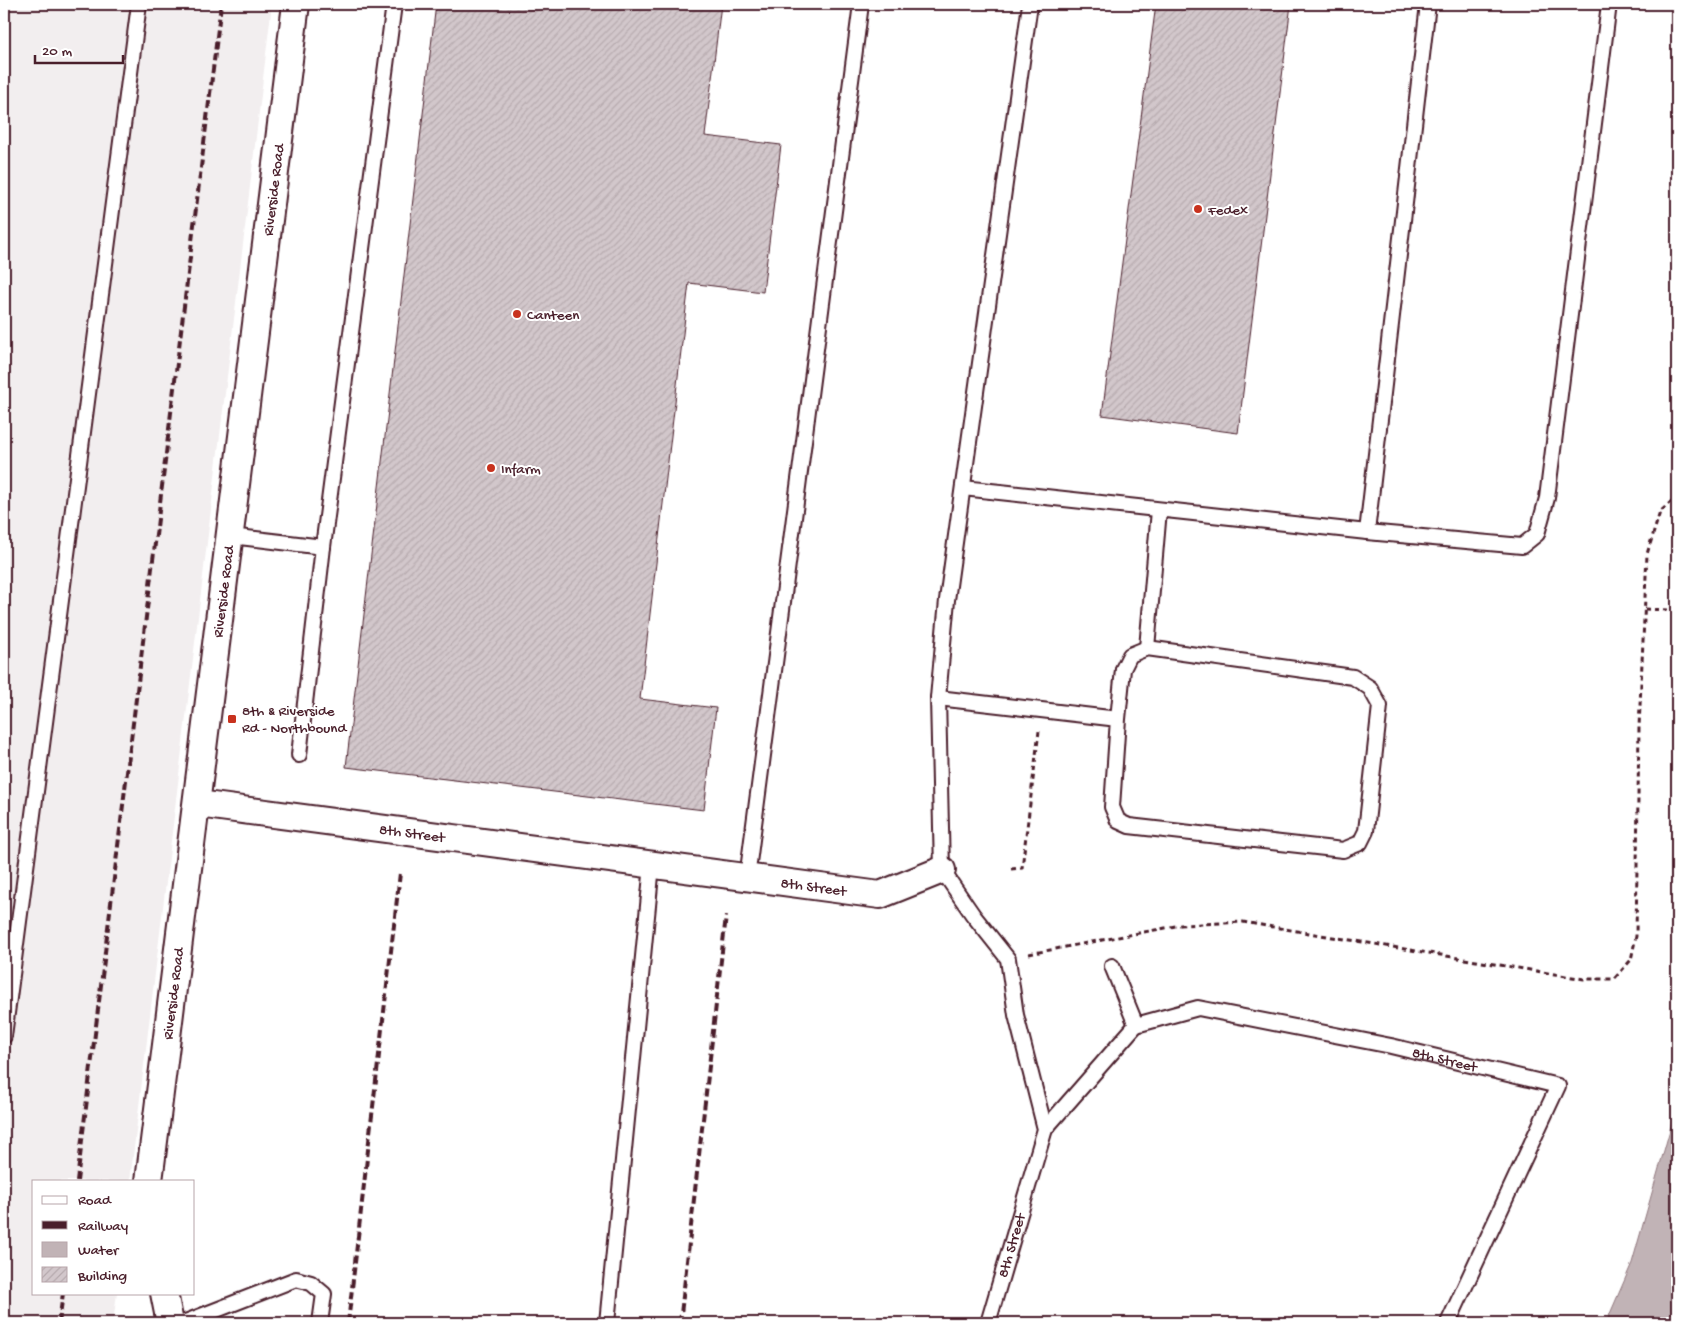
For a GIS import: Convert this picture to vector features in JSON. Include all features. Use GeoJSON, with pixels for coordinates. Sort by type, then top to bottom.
{"type":"FeatureCollection","features":[{"type":"Feature","properties":{"kind":"street","name":"Riverside Road"},"geometry":{"type":"LineString","coordinates":[[150,1180],[296,4]]}},
{"type":"Feature","properties":{"kind":"street","name":"8th Street"},"geometry":{"type":"LineString","coordinates":[[198,804],[880,896],[942,870]]}},
{"type":"Feature","properties":{"kind":"street"},"geometry":{"type":"LineString","coordinates":[[164,1294],[170,1323]]}},
{"type":"Feature","properties":{"kind":"lane"},"geometry":{"type":"LineString","coordinates":[[4,1036],[139,4]]}},
{"type":"Feature","properties":{"kind":"lane"},"geometry":{"type":"LineString","coordinates":[[299,755],[394,4]]}},
{"type":"Feature","properties":{"kind":"lane"},"geometry":{"type":"LineString","coordinates":[[747,878],[860,4]]}},
{"type":"Feature","properties":{"kind":"lane"},"geometry":{"type":"LineString","coordinates":[[1030,4],[947,600],[938,698],[942,870],[973,916],[1008,958],[1016,1015],[1045,1129]]}},
{"type":"Feature","properties":{"kind":"lane"},"geometry":{"type":"LineString","coordinates":[[1367,532],[1428,4]]}},
{"type":"Feature","properties":{"kind":"lane"},"geometry":{"type":"LineString","coordinates":[[963,488],[1367,532],[1522,546],[1537,534],[1547,498],[1609,4]]}},
{"type":"Feature","properties":{"kind":"lane"},"geometry":{"type":"LineString","coordinates":[[1147,648],[1159,510]]}},
{"type":"Feature","properties":{"kind":"lane"},"geometry":{"type":"LineString","coordinates":[[231,536],[324,547]]}},
{"type":"Feature","properties":{"kind":"lane"},"geometry":{"type":"LineString","coordinates":[[1147,648],[1353,677],[1370,688],[1380,706],[1366,831],[1360,843],[1343,850],[1128,826],[1118,821],[1112,807],[1118,719],[1123,669],[1130,655],[1147,648]]}},
{"type":"Feature","properties":{"kind":"lane"},"geometry":{"type":"LineString","coordinates":[[938,698],[1118,719]]}},
{"type":"Feature","properties":{"kind":"lane"},"geometry":{"type":"LineString","coordinates":[[606,1323],[652,865]]}},
{"type":"Feature","properties":{"kind":"lane"},"geometry":{"type":"LineString","coordinates":[[1045,1129],[1136,1025],[1112,966]]}},
{"type":"Feature","properties":{"kind":"lane","name":"8th Street"},"geometry":{"type":"LineString","coordinates":[[1136,1025],[1198,1008],[1391,1046],[1558,1086],[1448,1323]]}},
{"type":"Feature","properties":{"kind":"lane","name":"8th Street"},"geometry":{"type":"LineString","coordinates":[[988,1323],[1045,1129]]}},
{"type":"Feature","properties":{"kind":"lane"},"geometry":{"type":"LineString","coordinates":[[183,1323],[296,1279],[311,1282],[324,1294],[320,1323]]}},
{"type":"Feature","properties":{"kind":"path"},"geometry":{"type":"LineString","coordinates":[[1008,958],[1181,925],[1243,922],[1584,980],[1614,978],[1631,960],[1636,936],[1639,728],[1647,554],[1660,512],[1677,496]]}},
{"type":"Feature","properties":{"kind":"path"},"geometry":{"type":"LineString","coordinates":[[1645,609],[1668,610]]}},
{"type":"Feature","properties":{"kind":"path"},"geometry":{"type":"LineString","coordinates":[[1011,869],[1022,868],[1041,710]]}},
{"type":"Feature","properties":{"kind":"shaded area"},"geometry":{"type":"Polygon","coordinates":[[[4,4],[272,4],[130,1180],[32,1180],[32,1294],[117,1294],[113,1323],[4,1323],[4,4]]]}},
{"type":"Feature","properties":{"kind":"water"},"geometry":{"type":"Polygon","coordinates":[[[1677,1100],[1677,1323],[1606,1323],[1632,1263],[1677,1100]]]}},
{"type":"Feature","properties":{"kind":"building"},"geometry":{"type":"Polygon","coordinates":[[[436,4],[721,4],[705,136],[781,145],[763,292],[689,283],[640,699],[716,708],[704,810],[346,767],[436,4]]]}},
{"type":"Feature","properties":{"kind":"building","name":"Fedex"},"geometry":{"type":"Polygon","coordinates":[[[1156,4],[1291,4],[1238,433],[1102,415],[1156,4]]]}},
{"type":"Feature","properties":{"kind":"railway"},"geometry":{"type":"LineString","coordinates":[[77,1180],[221,4]]}},
{"type":"Feature","properties":{"kind":"railway"},"geometry":{"type":"LineString","coordinates":[[348,1323],[400,873]]}},
{"type":"Feature","properties":{"kind":"railway"},"geometry":{"type":"LineString","coordinates":[[680,1323],[726,916]]}},
{"type":"Feature","properties":{"kind":"railway"},"geometry":{"type":"LineString","coordinates":[[59,1323],[63,1294]]}},
{"type":"Feature","properties":{"kind":"place","name":"Fedex"},"geometry":{"type":"Point","coordinates":[1198,209]}},
{"type":"Feature","properties":{"kind":"place","name":"Canteen"},"geometry":{"type":"Point","coordinates":[517,314]}},
{"type":"Feature","properties":{"kind":"place","name":"Infarm"},"geometry":{"type":"Point","coordinates":[491,468]}},
{"type":"Feature","properties":{"kind":"place","name":"8th & Riverside Rd - Northbound"},"geometry":{"type":"Point","coordinates":[232,719]}}]}
